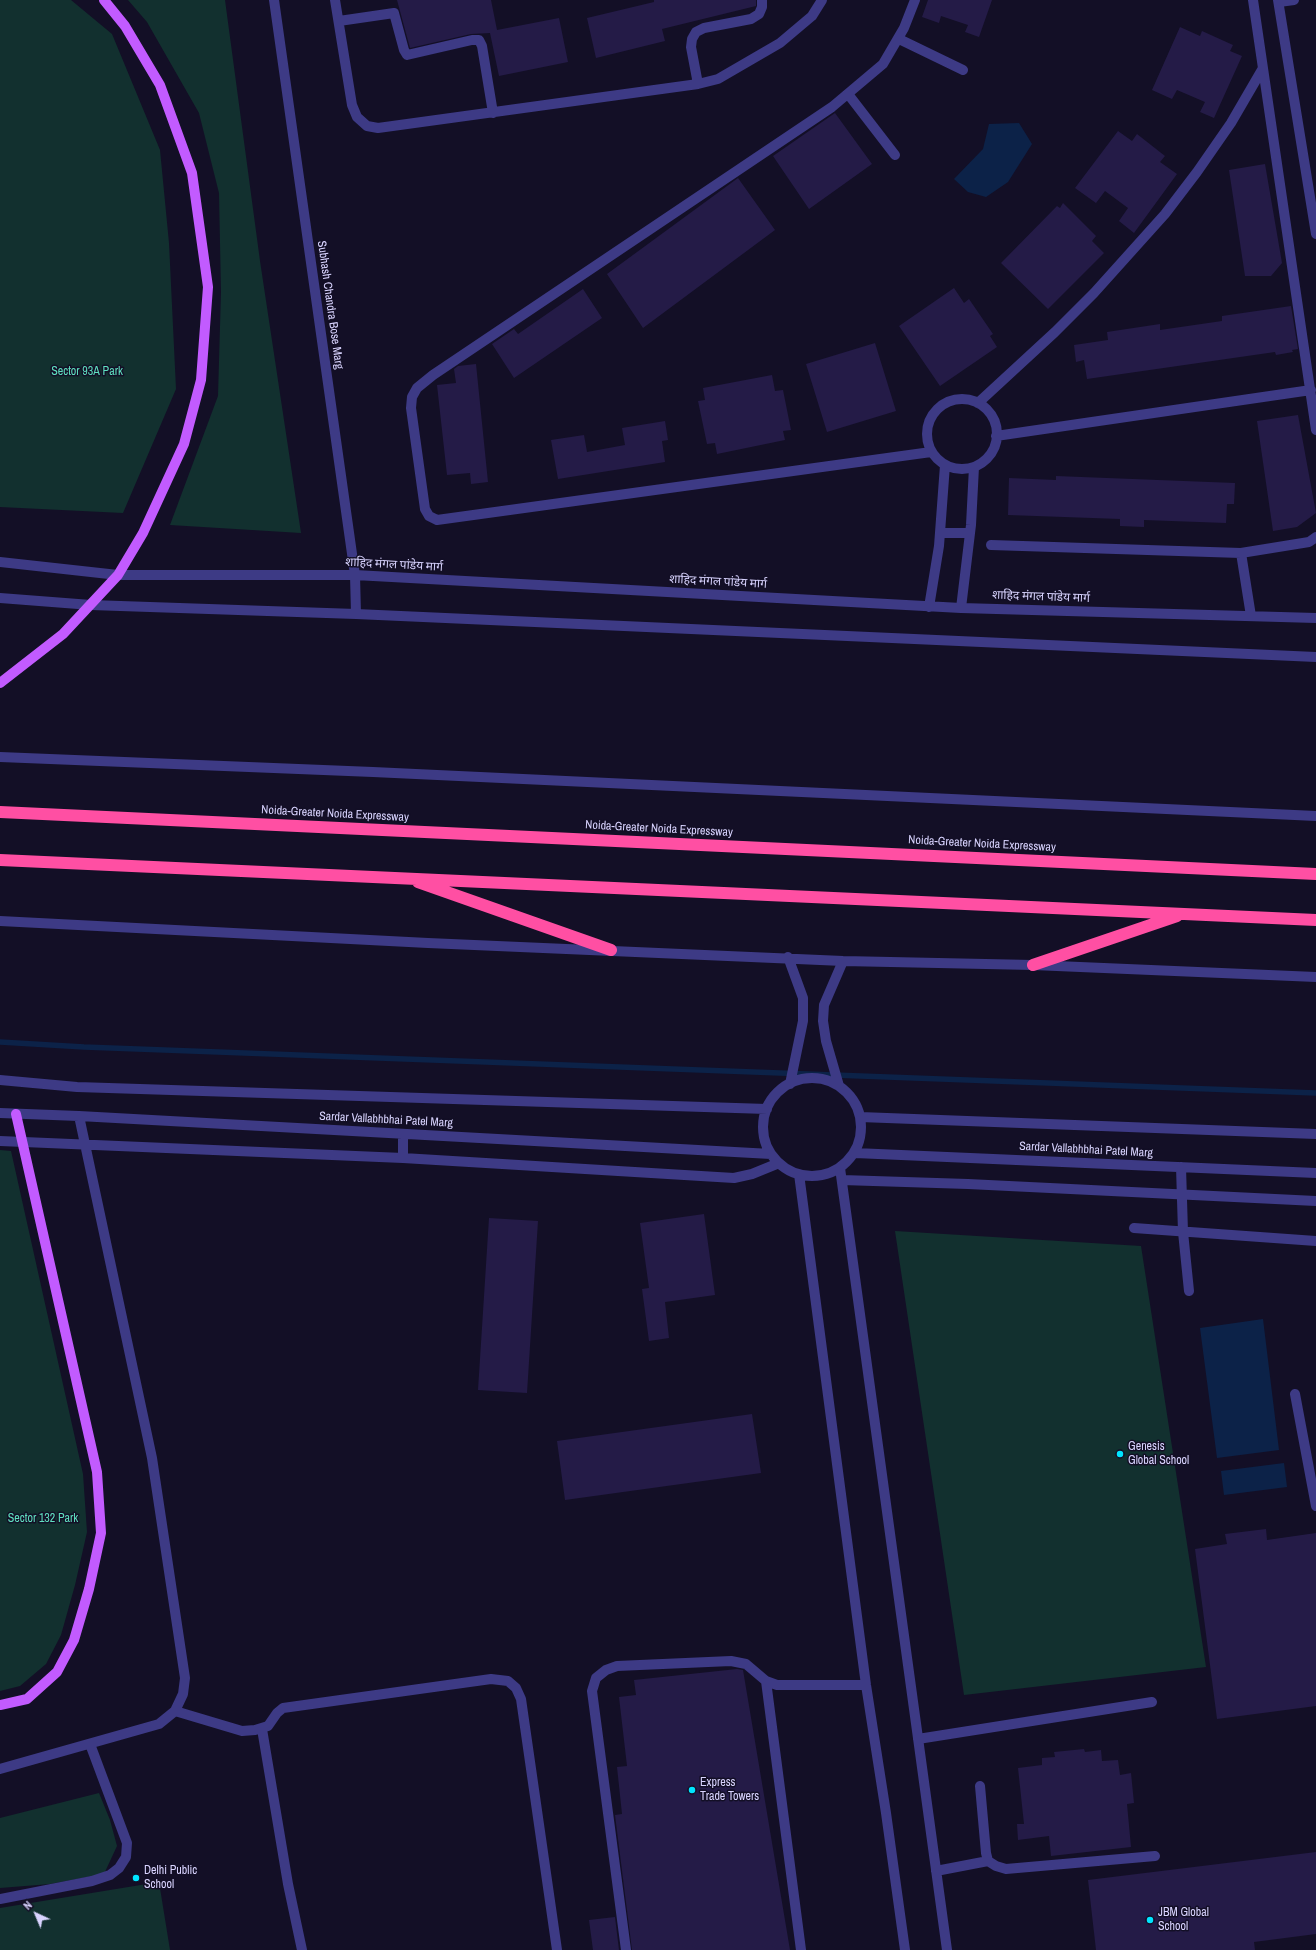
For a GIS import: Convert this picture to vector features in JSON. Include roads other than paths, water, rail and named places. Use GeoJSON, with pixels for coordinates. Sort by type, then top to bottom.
{"type":"FeatureCollection","features":[{"type":"Feature","properties":{"kind":"highway","name":"Noida-Greater Noida Expressway"},"geometry":{"type":"LineString","coordinates":[[0,812],[1316,874]]}},
{"type":"Feature","properties":{"kind":"highway"},"geometry":{"type":"LineString","coordinates":[[0,860],[1316,920]]}},
{"type":"Feature","properties":{"kind":"highway"},"geometry":{"type":"LineString","coordinates":[[406,878],[611,950]]}},
{"type":"Feature","properties":{"kind":"highway"},"geometry":{"type":"LineString","coordinates":[[1033,965],[1184,914]]}},
{"type":"Feature","properties":{"kind":"main road"},"geometry":{"type":"LineString","coordinates":[[0,683],[63,634],[118,575],[143,533],[184,444],[200,380],[208,287],[192,174],[163,92],[125,26],[104,0]]}},
{"type":"Feature","properties":{"kind":"main road"},"geometry":{"type":"LineString","coordinates":[[0,1705],[27,1699],[57,1672],[74,1640],[89,1588],[101,1533],[97,1472],[16,1114]]}},
{"type":"Feature","properties":{"kind":"street","name":"Subhash Chandra Bose Marg"},"geometry":{"type":"LineString","coordinates":[[274,0],[355,576],[356,614]]}},
{"type":"Feature","properties":{"kind":"street"},"geometry":{"type":"LineString","coordinates":[[335,0],[352,105],[357,117],[367,126],[378,128],[698,84],[718,79],[780,43],[812,16],[822,0]]}},
{"type":"Feature","properties":{"kind":"street"},"geometry":{"type":"LineString","coordinates":[[698,84],[691,47],[692,39],[696,32],[704,28],[751,19],[759,14],[762,7],[762,0]]}},
{"type":"Feature","properties":{"kind":"street"},"geometry":{"type":"LineString","coordinates":[[915,0],[899,39],[883,64],[832,107],[417,388],[412,397],[411,408],[425,509],[429,516],[437,520],[931,452]]}},
{"type":"Feature","properties":{"kind":"street"},"geometry":{"type":"LineString","coordinates":[[1253,0],[1316,430]]}},
{"type":"Feature","properties":{"kind":"street"},"geometry":{"type":"LineString","coordinates":[[1294,0],[1278,1],[1316,229]]}},
{"type":"Feature","properties":{"kind":"street"},"geometry":{"type":"LineString","coordinates":[[339,21],[394,13],[404,50],[407,55],[472,40],[478,40],[482,46],[493,113]]}},
{"type":"Feature","properties":{"kind":"street"},"geometry":{"type":"LineString","coordinates":[[899,39],[963,70]]}},
{"type":"Feature","properties":{"kind":"street"},"geometry":{"type":"LineString","coordinates":[[978,403],[1083,304],[1165,214],[1197,172],[1231,122],[1263,68]]}},
{"type":"Feature","properties":{"kind":"street"},"geometry":{"type":"LineString","coordinates":[[848,94],[895,155]]}},
{"type":"Feature","properties":{"kind":"street"},"geometry":{"type":"LineString","coordinates":[[996,436],[1311,390]]}},
{"type":"Feature","properties":{"kind":"street"},"geometry":{"type":"LineString","coordinates":[[969,400],[978,403],[992,417],[996,426],[994,446],[990,455],[974,467],[964,469],[945,465],[931,452],[928,442],[927,432],[933,414],[949,402],[969,400]]}},
{"type":"Feature","properties":{"kind":"street"},"geometry":{"type":"LineString","coordinates":[[929,607],[940,532],[945,465]]}},
{"type":"Feature","properties":{"kind":"street"},"geometry":{"type":"LineString","coordinates":[[961,608],[970,533],[974,467]]}},
{"type":"Feature","properties":{"kind":"street"},"geometry":{"type":"LineString","coordinates":[[940,532],[970,533]]}},
{"type":"Feature","properties":{"kind":"street"},"geometry":{"type":"LineString","coordinates":[[991,545],[1241,553],[1309,542],[1316,537]]}},
{"type":"Feature","properties":{"kind":"street"},"geometry":{"type":"LineString","coordinates":[[1241,553],[1250,616]]}},
{"type":"Feature","properties":{"kind":"street","name":"शाहिद मंगल पांडेय मार्ग"},"geometry":{"type":"LineString","coordinates":[[0,562],[118,575],[355,576],[929,607],[1316,618]]}},
{"type":"Feature","properties":{"kind":"street"},"geometry":{"type":"LineString","coordinates":[[0,598],[91,605],[356,614],[1316,657]]}},
{"type":"Feature","properties":{"kind":"street"},"geometry":{"type":"LineString","coordinates":[[0,758],[373,772],[1316,816]]}},
{"type":"Feature","properties":{"kind":"street"},"geometry":{"type":"LineString","coordinates":[[0,921],[428,943],[788,958],[1033,965],[1316,977]]}},
{"type":"Feature","properties":{"kind":"street"},"geometry":{"type":"LineString","coordinates":[[788,958],[802,998],[803,1022],[790,1084]]}},
{"type":"Feature","properties":{"kind":"street"},"geometry":{"type":"LineString","coordinates":[[839,1086],[826,1041],[823,1021],[824,1005],[828,993],[844,960]]}},
{"type":"Feature","properties":{"kind":"street"},"geometry":{"type":"LineString","coordinates":[[806,1079],[823,1079],[839,1086],[853,1099],[860,1117],[861,1135],[854,1153],[840,1168],[820,1176],[799,1174],[788,1170],[771,1154],[764,1132],[766,1109],[776,1095],[790,1084],[806,1079]]}},
{"type":"Feature","properties":{"kind":"street","name":"Sardar Vallabhbhai Patel Marg"},"geometry":{"type":"LineString","coordinates":[[0,1080],[77,1087],[766,1109]]}},
{"type":"Feature","properties":{"kind":"street","name":"Sardar Vallabhbhai Patel Marg"},"geometry":{"type":"LineString","coordinates":[[0,1113],[771,1154]]}},
{"type":"Feature","properties":{"kind":"street"},"geometry":{"type":"LineString","coordinates":[[0,1769],[159,1724],[175,1711],[183,1694],[185,1678],[152,1458],[79,1116]]}},
{"type":"Feature","properties":{"kind":"street","name":"Sardar Vallabhbhai Patel Marg"},"geometry":{"type":"LineString","coordinates":[[860,1117],[1316,1134]]}},
{"type":"Feature","properties":{"kind":"street"},"geometry":{"type":"LineString","coordinates":[[403,1134],[403,1158]]}},
{"type":"Feature","properties":{"kind":"street"},"geometry":{"type":"LineString","coordinates":[[0,1141],[403,1158],[734,1178],[752,1174],[779,1163]]}},
{"type":"Feature","properties":{"kind":"street","name":"Sardar Vallabhbhai Patel Marg"},"geometry":{"type":"LineString","coordinates":[[854,1153],[1316,1173]]}},
{"type":"Feature","properties":{"kind":"street"},"geometry":{"type":"LineString","coordinates":[[1182,1167],[1183,1232],[1189,1291]]}},
{"type":"Feature","properties":{"kind":"street"},"geometry":{"type":"LineString","coordinates":[[840,1168],[947,1950]]}},
{"type":"Feature","properties":{"kind":"street"},"geometry":{"type":"LineString","coordinates":[[799,1174],[866,1685],[905,1950]]}},
{"type":"Feature","properties":{"kind":"street"},"geometry":{"type":"LineString","coordinates":[[842,1180],[1316,1201]]}},
{"type":"Feature","properties":{"kind":"street"},"geometry":{"type":"LineString","coordinates":[[1134,1228],[1316,1241]]}},
{"type":"Feature","properties":{"kind":"street"},"geometry":{"type":"LineString","coordinates":[[1295,1394],[1316,1506]]}},
{"type":"Feature","properties":{"kind":"street"},"geometry":{"type":"LineString","coordinates":[[626,1950],[592,1691],[596,1678],[606,1670],[617,1666],[731,1660],[746,1664],[766,1681],[787,1685],[866,1685]]}},
{"type":"Feature","properties":{"kind":"street"},"geometry":{"type":"LineString","coordinates":[[175,1711],[242,1731],[262,1729],[268,1726],[277,1712],[283,1708],[491,1679],[508,1681],[516,1688],[521,1698],[557,1950]]}},
{"type":"Feature","properties":{"kind":"street"},"geometry":{"type":"LineString","coordinates":[[766,1681],[801,1950]]}},
{"type":"Feature","properties":{"kind":"street"},"geometry":{"type":"LineString","coordinates":[[918,1739],[1152,1702]]}},
{"type":"Feature","properties":{"kind":"street"},"geometry":{"type":"LineString","coordinates":[[262,1729],[288,1884],[302,1950]]}},
{"type":"Feature","properties":{"kind":"street"},"geometry":{"type":"LineString","coordinates":[[0,1899],[92,1881],[110,1875],[119,1868],[126,1857],[126,1843],[90,1744]]}},
{"type":"Feature","properties":{"kind":"street"},"geometry":{"type":"LineString","coordinates":[[980,1786],[988,1861]]}},
{"type":"Feature","properties":{"kind":"street"},"geometry":{"type":"LineString","coordinates":[[936,1870],[988,1861],[996,1866],[1006,1869],[1155,1856]]}},
{"type":"Feature","properties":{"kind":"water"},"geometry":{"type":"Polygon","coordinates":[[[1019,123],[1032,144],[1008,182],[986,197],[968,192],[954,179],[983,149],[989,124],[1019,123]]]}},
{"type":"Feature","properties":{"kind":"water"},"geometry":{"type":"Polygon","coordinates":[[[1263,1319],[1279,1450],[1217,1458],[1200,1328],[1263,1319]]]}},
{"type":"Feature","properties":{"kind":"water"},"geometry":{"type":"Polygon","coordinates":[[[1284,1463],[1287,1487],[1224,1495],[1221,1471],[1284,1463]]]}},
{"type":"Feature","properties":{"kind":"waterway"},"geometry":{"type":"LineString","coordinates":[[0,1042],[84,1047],[1316,1093]]}},
{"type":"Feature","properties":{"kind":"place","name":"Genesis Global School"},"geometry":{"type":"Point","coordinates":[1120,1454]}},
{"type":"Feature","properties":{"kind":"place","name":"Express Trade Towers"},"geometry":{"type":"Point","coordinates":[692,1790]}},
{"type":"Feature","properties":{"kind":"place","name":"Delhi Public School"},"geometry":{"type":"Point","coordinates":[136,1878]}},
{"type":"Feature","properties":{"kind":"place","name":"JBM Global School"},"geometry":{"type":"Point","coordinates":[1150,1920]}},
{"type":"Feature","properties":{"kind":"park label","name":"Sector 93A Park"},"geometry":{"type":"Point","coordinates":[87,372]}},
{"type":"Feature","properties":{"kind":"park label","name":"Sector 132 Park"},"geometry":{"type":"Point","coordinates":[43,1519]}}]}
